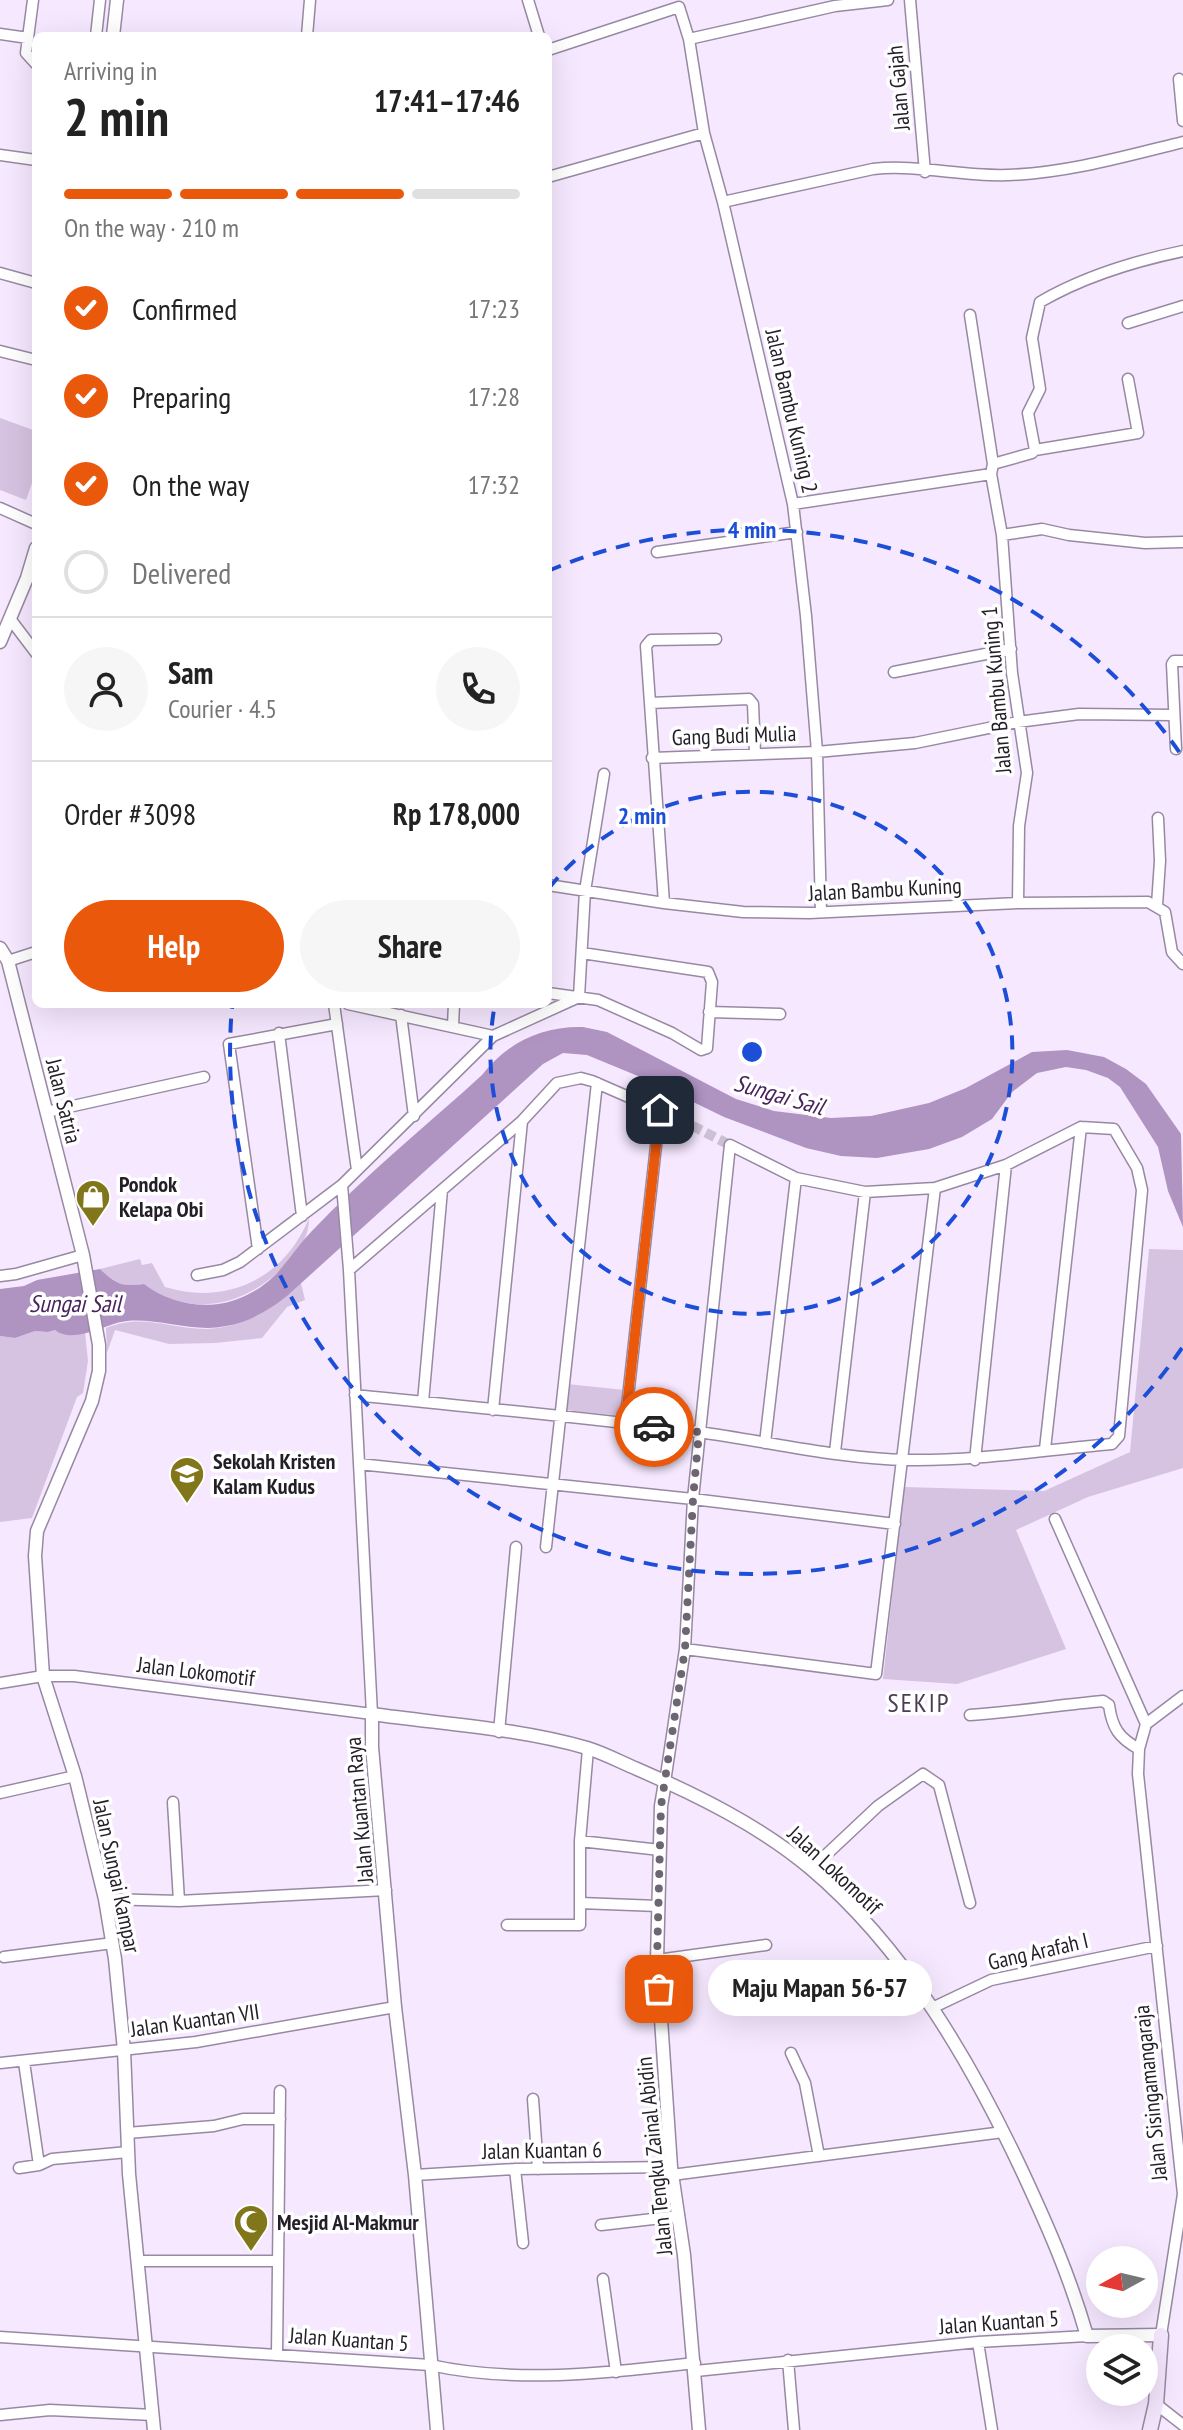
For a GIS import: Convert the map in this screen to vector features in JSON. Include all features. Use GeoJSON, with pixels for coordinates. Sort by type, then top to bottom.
{"type":"FeatureCollection","features":[{"type":"Feature","properties":{"kind":"main road","name":"Jalan Sisingamangaraja"},"geometry":{"type":"LineString","coordinates":[[1158,2376],[1161,2335]]}},
{"type":"Feature","properties":{"kind":"main road","name":"Jalan Sisingamangaraja"},"geometry":{"type":"LineString","coordinates":[[1150,2430],[1156,2406]]}},
{"type":"Feature","properties":{"kind":"street"},"geometry":{"type":"LineString","coordinates":[[32,60],[26,53],[33,0]]}},
{"type":"Feature","properties":{"kind":"street"},"geometry":{"type":"LineString","coordinates":[[96,32],[100,0]]}},
{"type":"Feature","properties":{"kind":"street"},"geometry":{"type":"LineString","coordinates":[[113,32],[117,0]]}},
{"type":"Feature","properties":{"kind":"street"},"geometry":{"type":"LineString","coordinates":[[307,32],[310,0]]}},
{"type":"Feature","properties":{"kind":"street"},"geometry":{"type":"LineString","coordinates":[[528,0],[538,32]]}},
{"type":"Feature","properties":{"kind":"street"},"geometry":{"type":"LineString","coordinates":[[689,39],[835,6],[888,0]]}},
{"type":"Feature","properties":{"kind":"street","name":"Jalan Gajah"},"geometry":{"type":"LineString","coordinates":[[910,0],[925,172]]}},
{"type":"Feature","properties":{"kind":"street","name":"Jalan Bambu Kuning 2"},"geometry":{"type":"LineString","coordinates":[[552,49],[679,7],[689,39],[704,133],[793,504],[817,752],[821,912]]}},
{"type":"Feature","properties":{"kind":"street"},"geometry":{"type":"LineString","coordinates":[[0,34],[28,38]]}},
{"type":"Feature","properties":{"kind":"street"},"geometry":{"type":"LineString","coordinates":[[1179,79],[1183,121]]}},
{"type":"Feature","properties":{"kind":"street"},"geometry":{"type":"LineString","coordinates":[[552,176],[704,133]]}},
{"type":"Feature","properties":{"kind":"street"},"geometry":{"type":"LineString","coordinates":[[723,202],[873,169],[895,167],[967,175],[1049,172],[1183,142]]}},
{"type":"Feature","properties":{"kind":"street"},"geometry":{"type":"LineString","coordinates":[[0,155],[32,159]]}},
{"type":"Feature","properties":{"kind":"street"},"geometry":{"type":"LineString","coordinates":[[1035,450],[1028,413],[1040,389],[1032,338],[1040,302],[1060,290],[1151,258],[1183,251]]}},
{"type":"Feature","properties":{"kind":"street"},"geometry":{"type":"LineString","coordinates":[[0,273],[32,282]]}},
{"type":"Feature","properties":{"kind":"street"},"geometry":{"type":"LineString","coordinates":[[1128,323],[1183,306]]}},
{"type":"Feature","properties":{"kind":"street","name":"Jalan Bambu Kuning 1"},"geometry":{"type":"LineString","coordinates":[[970,315],[1002,535],[1018,722],[1027,773],[1019,826],[1018,903]]}},
{"type":"Feature","properties":{"kind":"street"},"geometry":{"type":"LineString","coordinates":[[0,351],[32,359]]}},
{"type":"Feature","properties":{"kind":"street"},"geometry":{"type":"LineString","coordinates":[[793,504],[992,469],[1035,450],[1138,433],[1128,379]]}},
{"type":"Feature","properties":{"kind":"street"},"geometry":{"type":"LineString","coordinates":[[0,508],[32,522]]}},
{"type":"Feature","properties":{"kind":"street"},"geometry":{"type":"LineString","coordinates":[[1002,535],[1042,529],[1145,543],[1183,542]]}},
{"type":"Feature","properties":{"kind":"street"},"geometry":{"type":"LineString","coordinates":[[657,552],[797,532]]}},
{"type":"Feature","properties":{"kind":"street"},"geometry":{"type":"LineString","coordinates":[[0,642],[32,560]]}},
{"type":"Feature","properties":{"kind":"street"},"geometry":{"type":"LineString","coordinates":[[11,620],[32,648]]}},
{"type":"Feature","properties":{"kind":"street"},"geometry":{"type":"LineString","coordinates":[[664,903],[646,646],[651,640],[716,639]]}},
{"type":"Feature","properties":{"kind":"street"},"geometry":{"type":"LineString","coordinates":[[894,672],[1011,649]]}},
{"type":"Feature","properties":{"kind":"street"},"geometry":{"type":"LineString","coordinates":[[1176,749],[1172,664],[1183,661]]}},
{"type":"Feature","properties":{"kind":"street"},"geometry":{"type":"LineString","coordinates":[[650,703],[749,699],[753,704],[755,754]]}},
{"type":"Feature","properties":{"kind":"street","name":"Gang Budi Mulia"},"geometry":{"type":"LineString","coordinates":[[652,758],[817,752],[915,743],[1018,722],[1079,714],[1173,715]]}},
{"type":"Feature","properties":{"kind":"street"},"geometry":{"type":"LineString","coordinates":[[579,997],[585,891],[604,774]]}},
{"type":"Feature","properties":{"kind":"street"},"geometry":{"type":"LineString","coordinates":[[1158,818],[1160,861],[1157,905],[1169,921],[1172,952],[1183,964]]}},
{"type":"Feature","properties":{"kind":"street","name":"Jalan Bambu Kuning"},"geometry":{"type":"LineString","coordinates":[[552,886],[743,912],[821,912],[1018,903],[1148,902],[1157,905]]}},
{"type":"Feature","properties":{"kind":"street","name":"Jalan Satria"},"geometry":{"type":"LineString","coordinates":[[0,948],[8,961],[84,1260],[99,1345]]}},
{"type":"Feature","properties":{"kind":"street"},"geometry":{"type":"LineString","coordinates":[[8,961],[32,953]]}},
{"type":"Feature","properties":{"kind":"street"},"geometry":{"type":"LineString","coordinates":[[552,994],[598,1000],[672,1033],[701,1050],[707,1048],[712,976],[708,972],[582,953]]}},
{"type":"Feature","properties":{"kind":"street"},"geometry":{"type":"LineString","coordinates":[[197,1275],[223,1270],[343,1189],[357,1170],[493,1036],[579,997]]}},
{"type":"Feature","properties":{"kind":"street"},"geometry":{"type":"LineString","coordinates":[[335,1008],[357,1170]]}},
{"type":"Feature","properties":{"kind":"street"},"geometry":{"type":"LineString","coordinates":[[367,1008],[493,1036]]}},
{"type":"Feature","properties":{"kind":"street"},"geometry":{"type":"LineString","coordinates":[[453,1026],[454,1008]]}},
{"type":"Feature","properties":{"kind":"street"},"geometry":{"type":"LineString","coordinates":[[709,1012],[780,1014]]}},
{"type":"Feature","properties":{"kind":"street"},"geometry":{"type":"LineString","coordinates":[[401,1015],[414,1116]]}},
{"type":"Feature","properties":{"kind":"street"},"geometry":{"type":"LineString","coordinates":[[258,1249],[229,1046],[232,1042],[337,1024]]}},
{"type":"Feature","properties":{"kind":"street"},"geometry":{"type":"LineString","coordinates":[[279,1033],[302,1216]]}},
{"type":"Feature","properties":{"kind":"street"},"geometry":{"type":"LineString","coordinates":[[46,1112],[204,1077]]}},
{"type":"Feature","properties":{"kind":"street"},"geometry":{"type":"LineString","coordinates":[[349,1270],[522,1121],[557,1083],[581,1078],[679,1119]]}},
{"type":"Feature","properties":{"kind":"street"},"geometry":{"type":"LineString","coordinates":[[546,1547],[597,1083]]}},
{"type":"Feature","properties":{"kind":"street"},"geometry":{"type":"LineString","coordinates":[[625,1424],[660,1110]]}},
{"type":"Feature","properties":{"kind":"street"},"geometry":{"type":"LineString","coordinates":[[493,1410],[522,1121]]}},
{"type":"Feature","properties":{"kind":"street"},"geometry":{"type":"LineString","coordinates":[[1045,1449],[1081,1127]]}},
{"type":"Feature","properties":{"kind":"street"},"geometry":{"type":"LineString","coordinates":[[355,1395],[699,1432],[904,1460],[975,1460],[1045,1449],[1112,1444],[1119,1436],[1142,1190],[1137,1168],[1114,1129],[1081,1127],[1006,1165],[935,1188],[865,1192],[796,1178],[730,1145],[699,1432],[693,1499],[685,1649],[665,1782]]}},
{"type":"Feature","properties":{"kind":"street"},"geometry":{"type":"LineString","coordinates":[[975,1460],[1006,1165]]}},
{"type":"Feature","properties":{"kind":"street"},"geometry":{"type":"LineString","coordinates":[[765,1443],[796,1178]]}},
{"type":"Feature","properties":{"kind":"street"},"geometry":{"type":"LineString","coordinates":[[685,1649],[876,1674],[935,1188]]}},
{"type":"Feature","properties":{"kind":"street","name":"Jalan Kuantan Raya"},"geometry":{"type":"LineString","coordinates":[[343,1189],[372,1747],[437,2430]]}},
{"type":"Feature","properties":{"kind":"street"},"geometry":{"type":"LineString","coordinates":[[423,1402],[442,1190]]}},
{"type":"Feature","properties":{"kind":"street"},"geometry":{"type":"LineString","coordinates":[[835,1452],[865,1192]]}},
{"type":"Feature","properties":{"kind":"street"},"geometry":{"type":"LineString","coordinates":[[0,1276],[84,1260]]}},
{"type":"Feature","properties":{"kind":"street","name":"Jalan Sungai Kampar"},"geometry":{"type":"LineString","coordinates":[[99,1345],[99,1371],[92,1401],[37,1531],[35,1543],[43,1676],[75,1776],[113,1943],[124,2050],[128,2152],[154,2430]]}},
{"type":"Feature","properties":{"kind":"street"},"geometry":{"type":"LineString","coordinates":[[359,1464],[895,1524]]}},
{"type":"Feature","properties":{"kind":"street"},"geometry":{"type":"LineString","coordinates":[[1055,1519],[1146,1724],[1183,1696]]}},
{"type":"Feature","properties":{"kind":"street"},"geometry":{"type":"LineString","coordinates":[[499,1732],[516,1547]]}},
{"type":"Feature","properties":{"kind":"street","name":"Jalan Lokomotif"},"geometry":{"type":"LineString","coordinates":[[0,1683],[43,1676],[130,1682],[499,1732],[588,1749],[665,1782],[775,1840],[841,1897],[932,2008],[1003,2132],[1072,2284],[1086,2334]]}},
{"type":"Feature","properties":{"kind":"street"},"geometry":{"type":"LineString","coordinates":[[970,1715],[1031,1711],[1103,1701],[1109,1705],[1111,1723],[1116,1731],[1139,1749]]}},
{"type":"Feature","properties":{"kind":"street","name":"Jalan Sisingamangaraja"},"geometry":{"type":"LineString","coordinates":[[1146,1724],[1139,1749],[1140,1800],[1183,2194],[1161,2335]]}},
{"type":"Feature","properties":{"kind":"street"},"geometry":{"type":"LineString","coordinates":[[507,1925],[580,1925],[580,1841],[588,1749]]}},
{"type":"Feature","properties":{"kind":"street"},"geometry":{"type":"LineString","coordinates":[[811,1869],[878,1806],[923,1774],[939,1785],[970,1903]]}},
{"type":"Feature","properties":{"kind":"street"},"geometry":{"type":"LineString","coordinates":[[0,1793],[75,1776]]}},
{"type":"Feature","properties":{"kind":"street","name":"Jalan Tengku Zainal Abidin"},"geometry":{"type":"LineString","coordinates":[[665,1782],[657,1960],[671,2171],[696,2367],[699,2430]]}},
{"type":"Feature","properties":{"kind":"street"},"geometry":{"type":"LineString","coordinates":[[173,1802],[179,1901]]}},
{"type":"Feature","properties":{"kind":"street"},"geometry":{"type":"LineString","coordinates":[[580,1841],[660,1850]]}},
{"type":"Feature","properties":{"kind":"street"},"geometry":{"type":"LineString","coordinates":[[105,1899],[179,1901],[386,1890]]}},
{"type":"Feature","properties":{"kind":"street"},"geometry":{"type":"LineString","coordinates":[[580,1903],[658,1906]]}},
{"type":"Feature","properties":{"kind":"street"},"geometry":{"type":"LineString","coordinates":[[4,1957],[113,1943]]}},
{"type":"Feature","properties":{"kind":"street"},"geometry":{"type":"LineString","coordinates":[[657,1960],[766,1945]]}},
{"type":"Feature","properties":{"kind":"street","name":"Gang Arafah I"},"geometry":{"type":"LineString","coordinates":[[932,2008],[991,1980],[1157,1946]]}},
{"type":"Feature","properties":{"kind":"street","name":"Jalan Kuantan VII"},"geometry":{"type":"LineString","coordinates":[[0,2063],[221,2038],[395,2007]]}},
{"type":"Feature","properties":{"kind":"street"},"geometry":{"type":"LineString","coordinates":[[791,2053],[805,2083],[819,2156]]}},
{"type":"Feature","properties":{"kind":"street"},"geometry":{"type":"LineString","coordinates":[[24,2062],[39,2165]]}},
{"type":"Feature","properties":{"kind":"street"},"geometry":{"type":"LineString","coordinates":[[277,2355],[280,2091]]}},
{"type":"Feature","properties":{"kind":"street"},"geometry":{"type":"LineString","coordinates":[[533,2099],[538,2169]]}},
{"type":"Feature","properties":{"kind":"street"},"geometry":{"type":"LineString","coordinates":[[127,2133],[214,2126],[243,2119],[280,2119]]}},
{"type":"Feature","properties":{"kind":"street","name":"Jalan Kuantan 6"},"geometry":{"type":"LineString","coordinates":[[415,2175],[515,2169],[671,2171],[1003,2132]]}},
{"type":"Feature","properties":{"kind":"street"},"geometry":{"type":"LineString","coordinates":[[19,2168],[52,2159],[128,2152]]}},
{"type":"Feature","properties":{"kind":"street"},"geometry":{"type":"LineString","coordinates":[[515,2169],[523,2243]]}},
{"type":"Feature","properties":{"kind":"street"},"geometry":{"type":"LineString","coordinates":[[601,2225],[679,2216]]}},
{"type":"Feature","properties":{"kind":"street"},"geometry":{"type":"LineString","coordinates":[[139,2261],[278,2261]]}},
{"type":"Feature","properties":{"kind":"street"},"geometry":{"type":"LineString","coordinates":[[603,2279],[616,2372]]}},
{"type":"Feature","properties":{"kind":"street","name":"Jalan Kuantan 5"},"geometry":{"type":"LineString","coordinates":[[0,2337],[430,2365],[467,2373],[576,2375],[1086,2336]]}},
{"type":"Feature","properties":{"kind":"street"},"geometry":{"type":"LineString","coordinates":[[978,2342],[992,2430]]}},
{"type":"Feature","properties":{"kind":"street"},"geometry":{"type":"LineString","coordinates":[[788,2360],[794,2430]]}},
{"type":"Feature","properties":{"kind":"street"},"geometry":{"type":"LineString","coordinates":[[1158,2406],[1183,2425]]}},
{"type":"Feature","properties":{"kind":"street"},"geometry":{"type":"LineString","coordinates":[[0,2415],[50,2410],[153,2415]]}},
{"type":"Feature","properties":{"kind":"shaded area"},"geometry":{"type":"Polygon","coordinates":[[[0,418],[32,430],[32,483],[26,500],[0,490],[0,418]]]}},
{"type":"Feature","properties":{"kind":"shaded area"},"geometry":{"type":"Polygon","coordinates":[[[309,1218],[301,1246],[274,1276],[239,1297],[220,1302],[182,1302],[144,1284],[119,1283],[100,1269],[140,1259],[142,1265],[152,1263],[165,1287],[210,1293],[231,1289],[251,1282],[285,1257],[309,1218]]]}},
{"type":"Feature","properties":{"kind":"shaded area"},"geometry":{"type":"Polygon","coordinates":[[[1149,1249],[1183,1250],[1183,1468],[1088,1497],[1016,1530],[1066,1649],[957,1684],[883,1679],[904,1487],[1044,1491],[1130,1452],[1149,1249]]]}},
{"type":"Feature","properties":{"kind":"shaded area"},"geometry":{"type":"Polygon","coordinates":[[[301,1283],[305,1300],[287,1307],[262,1338],[169,1344],[115,1330],[107,1353],[106,1328],[132,1322],[206,1329],[233,1325],[258,1315],[301,1283]]]}},
{"type":"Feature","properties":{"kind":"shaded area"},"geometry":{"type":"Polygon","coordinates":[[[55,1330],[73,1334],[85,1332],[88,1361],[83,1393],[77,1397],[32,1518],[0,1522],[0,1336],[15,1338],[35,1331],[55,1330]]]}},
{"type":"Feature","properties":{"kind":"shaded area"},"geometry":{"type":"Polygon","coordinates":[[[567,1384],[625,1390],[623,1416],[565,1410],[567,1384]]]}},
{"type":"Feature","properties":{"kind":"water","name":"Sungai Sail"},"geometry":{"type":"Polygon","coordinates":[[[583,1027],[607,1032],[736,1099],[774,1111],[831,1118],[871,1116],[929,1103],[966,1088],[1032,1052],[1067,1050],[1104,1057],[1146,1084],[1181,1134],[1183,1227],[1168,1191],[1158,1147],[1120,1087],[1108,1078],[1086,1070],[1066,1067],[1037,1073],[1012,1092],[992,1119],[962,1137],[929,1149],[877,1158],[841,1156],[806,1148],[724,1117],[587,1055],[563,1053],[543,1064],[287,1296],[259,1315],[214,1328],[127,1321],[81,1334],[63,1334],[55,1330],[35,1331],[15,1338],[0,1336],[0,1289],[100,1269],[119,1283],[144,1284],[181,1302],[221,1304],[247,1295],[268,1282],[331,1211],[502,1054],[539,1033],[583,1027]]]}},
{"type":"Feature","properties":{"kind":"tunnel"},"geometry":{"type":"LineString","coordinates":[[679,1119],[730,1145]]}},
{"type":"Feature","properties":{"kind":"way so far"},"geometry":{"type":"LineString","coordinates":[[654,1427],[699,1432],[685,1649],[661,1806],[659,1989]]}},
{"type":"Feature","properties":{"kind":"place","name":"Pondok Kelapa Obi"},"geometry":{"type":"Point","coordinates":[93,1228]}},
{"type":"Feature","properties":{"kind":"place","name":"Sekolah Kristen Kalam Kudus"},"geometry":{"type":"Point","coordinates":[187,1505]}},
{"type":"Feature","properties":{"kind":"place","name":"Maju Mapan 56-57"},"geometry":{"type":"Point","coordinates":[659,1989]}},
{"type":"Feature","properties":{"kind":"place","name":"Mesjid Al-Makmur"},"geometry":{"type":"Point","coordinates":[251,2253]}},
{"type":"Feature","properties":{"kind":"district","name":"SEKIP"},"geometry":{"type":"Point","coordinates":[919,1703]}},
{"type":"Feature","properties":{"kind":"route"},"geometry":{"type":"LineString","coordinates":[[654,1427],[625,1424],[660,1110]]}}]}
